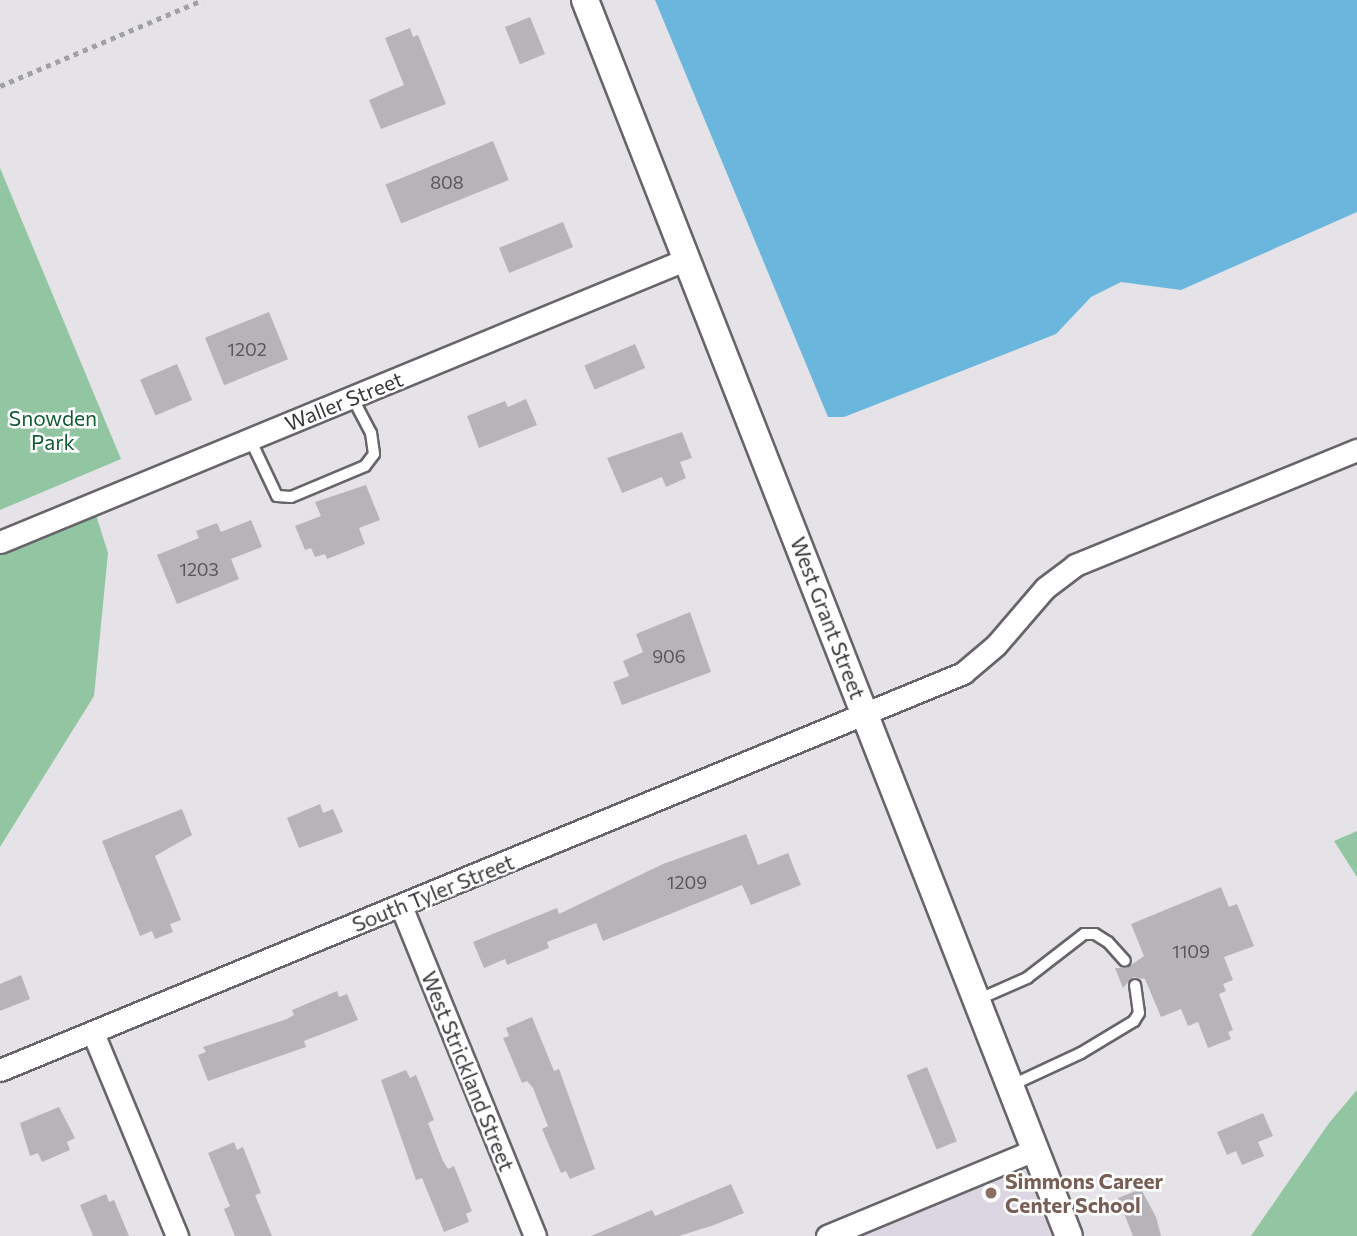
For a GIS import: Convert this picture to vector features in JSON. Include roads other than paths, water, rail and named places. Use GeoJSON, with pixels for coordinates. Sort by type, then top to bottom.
{"type":"FeatureCollection","features":[{"type":"Feature","properties":{"kind":"street","name":"West Grant Street"},"geometry":{"type":"LineString","coordinates":[[584,0],[1069,1236]]}},
{"type":"Feature","properties":{"kind":"street","name":"Waller Street"},"geometry":{"type":"LineString","coordinates":[[0,542],[687,259]]}},
{"type":"Feature","properties":{"kind":"street","name":"South Tyler Street"},"geometry":{"type":"LineString","coordinates":[[0,1070],[866,717],[963,673],[996,645],[1045,588],[1075,565],[1357,450]]}},
{"type":"Feature","properties":{"kind":"street","name":"West Strickland Street"},"geometry":{"type":"LineString","coordinates":[[401,906],[536,1236]]}},
{"type":"Feature","properties":{"kind":"street"},"geometry":{"type":"LineString","coordinates":[[93,1033],[177,1236]]}},
{"type":"Feature","properties":{"kind":"street"},"geometry":{"type":"LineString","coordinates":[[827,1236],[1035,1150]]}},
{"type":"Feature","properties":{"kind":"lane"},"geometry":{"type":"LineString","coordinates":[[250,439],[277,496],[291,497],[365,466],[374,454],[371,433],[352,397]]}},
{"type":"Feature","properties":{"kind":"lane"},"geometry":{"type":"LineString","coordinates":[[976,1000],[1027,978],[1084,934],[1095,934],[1108,942],[1125,961]]}},
{"type":"Feature","properties":{"kind":"lane"},"geometry":{"type":"LineString","coordinates":[[1010,1086],[1126,1027],[1139,1013],[1135,985]]}},
{"type":"Feature","properties":{"kind":"water"},"geometry":{"type":"Polygon","coordinates":[[[655,0],[1357,0],[1357,212],[1181,290],[1121,282],[1091,297],[1056,334],[844,417],[828,417],[655,0]]]}},
{"type":"Feature","properties":{"kind":"place","name":"Simmons Career Center School"},"geometry":{"type":"Point","coordinates":[991,1193]}},
{"type":"Feature","properties":{"kind":"park label","name":"Snowden Park"},"geometry":{"type":"Point","coordinates":[53,430]}}]}
